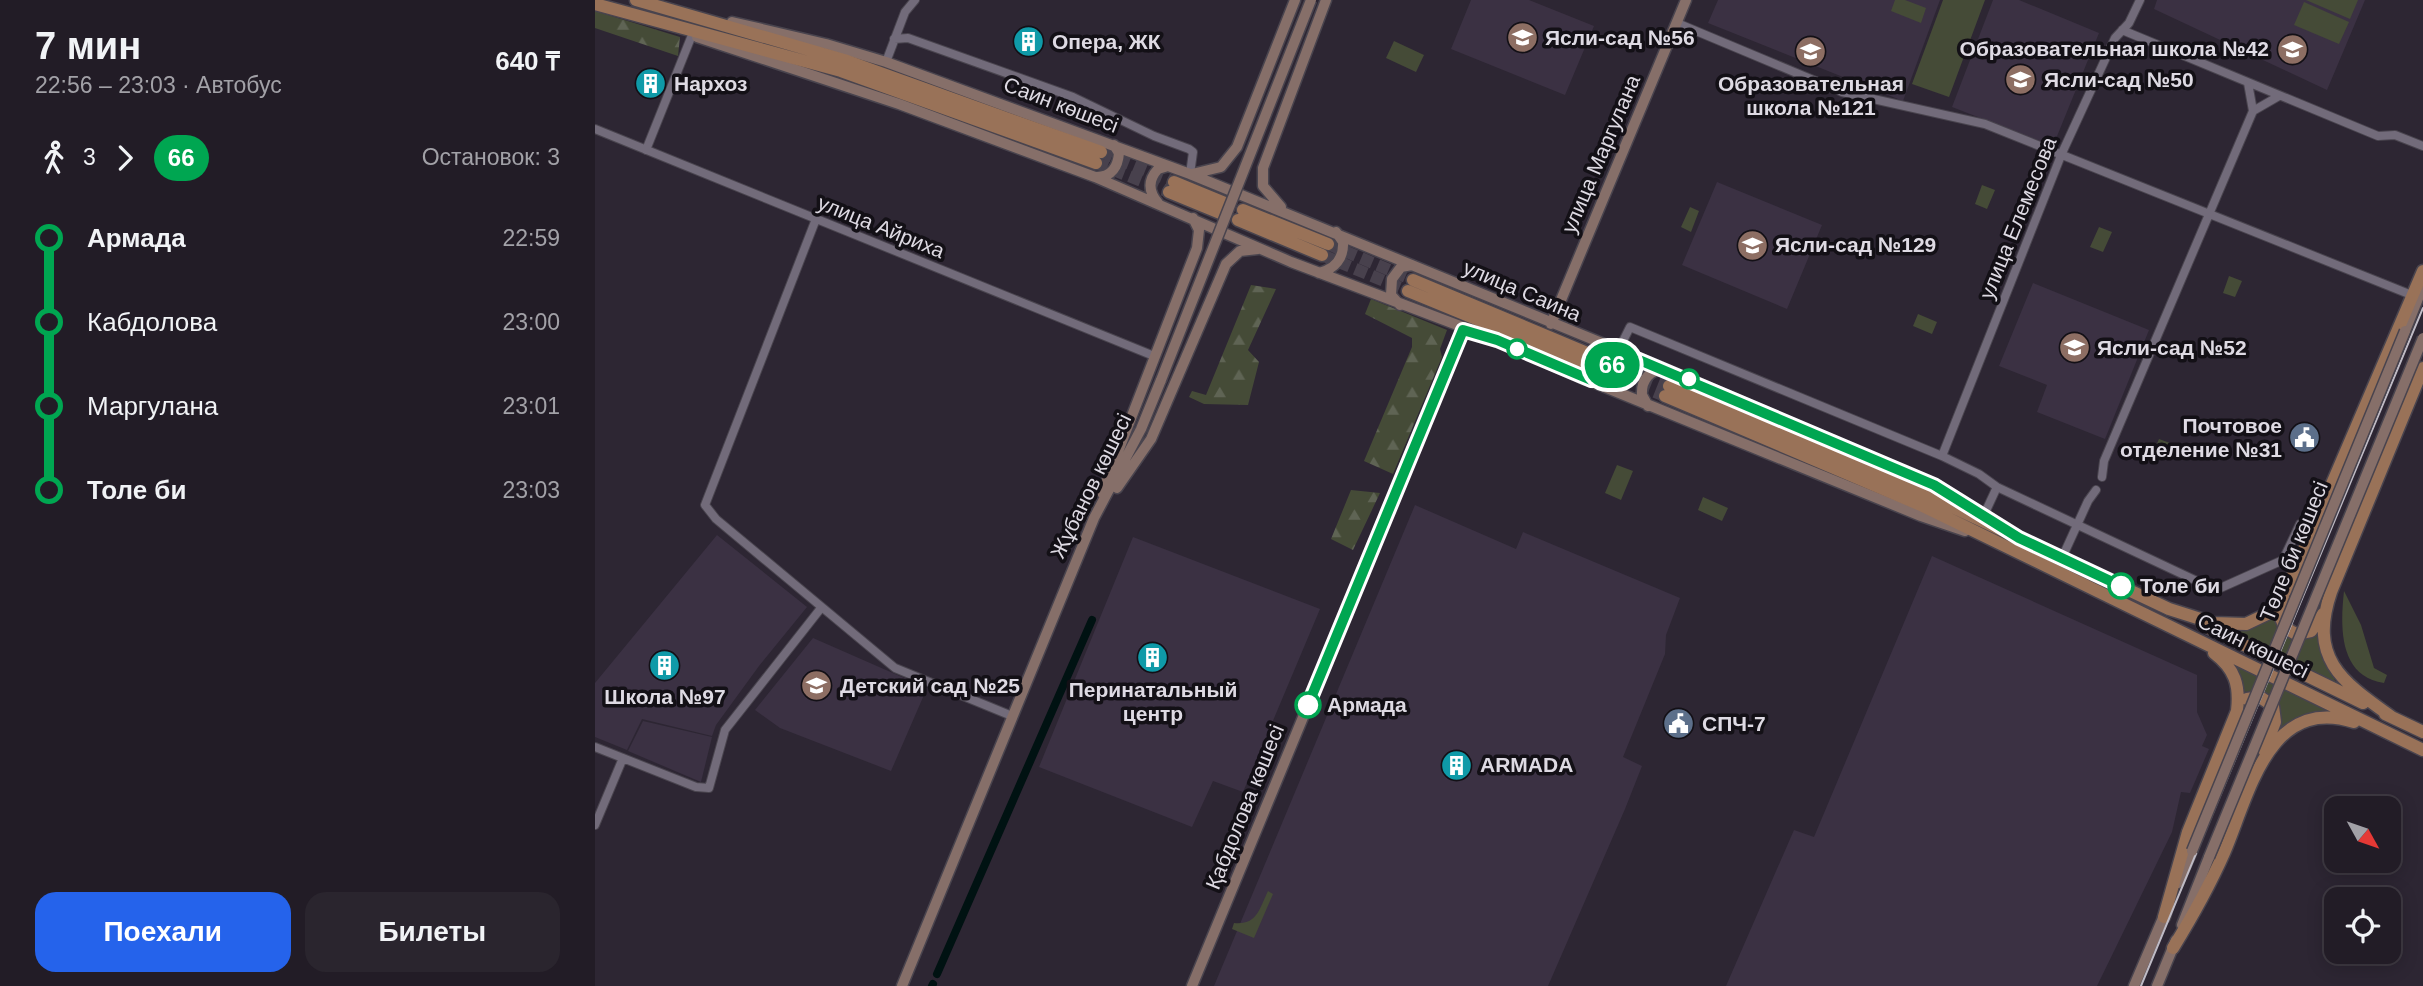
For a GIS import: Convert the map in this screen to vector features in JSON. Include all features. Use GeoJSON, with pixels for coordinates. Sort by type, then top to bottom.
{"type":"FeatureCollection","features":[{"type":"Feature","properties":{"kind":"main road","name":"Саин көшесі"},"geometry":{"type":"LineString","coordinates":[[595,4],[841,71],[1098,158],[844,60],[636,0]]}},
{"type":"Feature","properties":{"kind":"main road"},"geometry":{"type":"LineString","coordinates":[[1190,174],[1221,167],[1237,147],[1295,0]]}},
{"type":"Feature","properties":{"kind":"main road","name":"Жұбанов көшесі"},"geometry":{"type":"LineString","coordinates":[[902,986],[1094,519],[1141,429],[1311,0]]}},
{"type":"Feature","properties":{"kind":"main road"},"geometry":{"type":"LineString","coordinates":[[1285,211],[1268,195],[1263,186],[1263,168],[1326,0]]}},
{"type":"Feature","properties":{"kind":"main road","name":"улица Маргулана"},"geometry":{"type":"LineString","coordinates":[[1551,324],[1686,0]]}},
{"type":"Feature","properties":{"kind":"main road","name":"Саин көшесі"},"geometry":{"type":"LineString","coordinates":[[685,13],[778,32],[886,62],[1190,174],[1412,265]]}},
{"type":"Feature","properties":{"kind":"main road","name":"Саин көшесі"},"geometry":{"type":"LineString","coordinates":[[635,15],[899,104],[1094,177],[1400,306],[1497,340],[1649,406],[1921,516],[1991,540]]}},
{"type":"Feature","properties":{"kind":"main road"},"geometry":{"type":"LineString","coordinates":[[1094,177],[1107,175],[1115,168],[1119,153],[1114,145]]}},
{"type":"Feature","properties":{"kind":"main road"},"geometry":{"type":"LineString","coordinates":[[1158,203],[1151,192],[1151,179],[1158,169],[1168,166]]}},
{"type":"Feature","properties":{"kind":"main road"},"geometry":{"type":"LineString","coordinates":[[1172,187],[1222,208]]}},
{"type":"Feature","properties":{"kind":"main road"},"geometry":{"type":"LineString","coordinates":[[1240,215],[1325,249]]}},
{"type":"Feature","properties":{"kind":"main road"},"geometry":{"type":"LineString","coordinates":[[1094,519],[1199,240],[1199,230],[1193,218]]}},
{"type":"Feature","properties":{"kind":"main road"},"geometry":{"type":"LineString","coordinates":[[1319,273],[1333,267],[1341,257],[1343,242],[1336,232]]}},
{"type":"Feature","properties":{"kind":"main road"},"geometry":{"type":"LineString","coordinates":[[1094,519],[1151,439],[1226,264],[1240,251],[1262,249]]}},
{"type":"Feature","properties":{"kind":"main road"},"geometry":{"type":"LineString","coordinates":[[1400,306],[1391,295],[1392,279],[1401,267],[1412,265]]}},
{"type":"Feature","properties":{"kind":"main road","name":"улица Саина"},"geometry":{"type":"LineString","coordinates":[[1412,265],[1618,351]]}},
{"type":"Feature","properties":{"kind":"main road"},"geometry":{"type":"LineString","coordinates":[[2423,271],[2415,297],[2287,589],[2280,618],[2289,631],[2303,635],[2311,631],[2324,612],[2423,368]]}},
{"type":"Feature","properties":{"kind":"main road"},"geometry":{"type":"LineString","coordinates":[[1410,285],[1590,360]]}},
{"type":"Feature","properties":{"kind":"main road","name":"Төле би көшесі"},"geometry":{"type":"LineString","coordinates":[[2134,986],[2405,331],[2415,297],[2423,285]]}},
{"type":"Feature","properties":{"kind":"main road","name":"Қабдолова көшесі"},"geometry":{"type":"LineString","coordinates":[[1192,986],[1463,330]]}},
{"type":"Feature","properties":{"kind":"main road","name":"Төле би көшесі"},"geometry":{"type":"LineString","coordinates":[[2157,986],[2423,338]]}},
{"type":"Feature","properties":{"kind":"main road"},"geometry":{"type":"LineString","coordinates":[[1584,379],[1595,381],[1603,377],[1618,351],[1934,485],[2019,538]]}},
{"type":"Feature","properties":{"kind":"main road"},"geometry":{"type":"LineString","coordinates":[[1649,406],[1642,395],[1645,381],[1652,373],[1665,369]]}},
{"type":"Feature","properties":{"kind":"main road","name":"Саин көшесі"},"geometry":{"type":"LineString","coordinates":[[2423,732],[1929,496],[1667,391],[1923,506],[2423,750]]}},
{"type":"Feature","properties":{"kind":"main road"},"geometry":{"type":"LineString","coordinates":[[2169,609],[2213,623],[2246,624],[2267,614],[2287,589]]}},
{"type":"Feature","properties":{"kind":"main road"},"geometry":{"type":"LineString","coordinates":[[2324,612],[2323,639],[2335,670],[2353,689],[2393,718]]}},
{"type":"Feature","properties":{"kind":"main road"},"geometry":{"type":"LineString","coordinates":[[2164,917],[2188,832],[2237,710],[2239,686],[2230,668],[2181,632]]}},
{"type":"Feature","properties":{"kind":"main road"},"geometry":{"type":"LineString","coordinates":[[2172,948],[2203,898],[2256,774],[2275,722],[2273,706],[2268,701],[2252,697],[2237,710]]}},
{"type":"Feature","properties":{"kind":"main road"},"geometry":{"type":"LineString","coordinates":[[2256,774],[2273,744],[2303,722],[2331,717],[2387,733]]}},
{"type":"Feature","properties":{"kind":"street"},"geometry":{"type":"LineString","coordinates":[[886,62],[905,12],[915,0]]}},
{"type":"Feature","properties":{"kind":"street","name":"улица Елемесова"},"geometry":{"type":"LineString","coordinates":[[1942,456],[2062,153],[2115,38],[2129,23],[2140,0]]}},
{"type":"Feature","properties":{"kind":"street"},"geometry":{"type":"LineString","coordinates":[[1677,23],[1842,92],[1985,124],[2415,297]]}},
{"type":"Feature","properties":{"kind":"street"},"geometry":{"type":"LineString","coordinates":[[2122,30],[2378,136],[2395,135],[2423,146]]}},
{"type":"Feature","properties":{"kind":"street"},"geometry":{"type":"LineString","coordinates":[[646,150],[692,35]]}},
{"type":"Feature","properties":{"kind":"street"},"geometry":{"type":"LineString","coordinates":[[894,39],[908,38],[1073,97],[1154,136],[1189,149],[1193,152],[1190,174]]}},
{"type":"Feature","properties":{"kind":"street"},"geometry":{"type":"LineString","coordinates":[[2102,477],[2104,461],[2253,111],[2248,83]]}},
{"type":"Feature","properties":{"kind":"street"},"geometry":{"type":"LineString","coordinates":[[2253,111],[2279,96]]}},
{"type":"Feature","properties":{"kind":"street","name":"улица Айриха"},"geometry":{"type":"LineString","coordinates":[[595,129],[1154,356]]}},
{"type":"Feature","properties":{"kind":"street"},"geometry":{"type":"LineString","coordinates":[[816,219],[705,505],[716,519],[895,668],[1012,716]]}},
{"type":"Feature","properties":{"kind":"street"},"geometry":{"type":"LineString","coordinates":[[1618,351],[1630,327],[1942,456],[1979,474],[1997,487],[2216,590],[2283,560],[2301,524],[2312,529]]}},
{"type":"Feature","properties":{"kind":"street"},"geometry":{"type":"LineString","coordinates":[[1984,516],[1997,487]]}},
{"type":"Feature","properties":{"kind":"street"},"geometry":{"type":"LineString","coordinates":[[2062,558],[2096,489]]}},
{"type":"Feature","properties":{"kind":"street"},"geometry":{"type":"LineString","coordinates":[[595,747],[696,787],[709,788],[725,730],[821,608]]}},
{"type":"Feature","properties":{"kind":"street"},"geometry":{"type":"LineString","coordinates":[[595,825],[623,758]]}},
{"type":"Feature","properties":{"kind":"shaded area","name":"Ясли-сад №56"},"geometry":{"type":"Polygon","coordinates":[[[1471,0],[1529,0],[1594,26],[1565,95],[1451,49],[1471,0]]]}},
{"type":"Feature","properties":{"kind":"shaded area"},"geometry":{"type":"Polygon","coordinates":[[[1718,0],[1940,0],[1903,101],[1708,23],[1718,0]]]}},
{"type":"Feature","properties":{"kind":"shaded area","name":"Ясли-сад №50"},"geometry":{"type":"Polygon","coordinates":[[[1993,0],[2019,0],[2099,33],[2053,146],[1952,107],[1993,0]]]}},
{"type":"Feature","properties":{"kind":"shaded area","name":"Образовательная школа №42"},"geometry":{"type":"Polygon","coordinates":[[[2157,0],[2365,0],[2327,90],[2154,9],[2157,0]]]}},
{"type":"Feature","properties":{"kind":"shaded area","name":"Ясли-сад №129"},"geometry":{"type":"Polygon","coordinates":[[[1717,182],[1822,225],[1787,309],[1682,265],[1717,182]]]}},
{"type":"Feature","properties":{"kind":"shaded area","name":"Ясли-сад №52"},"geometry":{"type":"Polygon","coordinates":[[[2033,283],[2149,330],[2105,439],[2037,412],[2047,385],[1999,366],[2033,283]]]}},
{"type":"Feature","properties":{"kind":"shaded area","name":"ARMADA"},"geometry":{"type":"Polygon","coordinates":[[[1415,505],[1516,549],[1523,532],[1680,598],[1666,635],[1665,654],[1623,757],[1642,766],[1625,809],[1548,986],[1214,986],[1415,505]]]}},
{"type":"Feature","properties":{"kind":"shaded area"},"geometry":{"type":"Polygon","coordinates":[[[717,535],[807,607],[759,666],[716,725],[712,736],[642,719],[627,750],[595,737],[595,683],[717,535]]]}},
{"type":"Feature","properties":{"kind":"shaded area"},"geometry":{"type":"Polygon","coordinates":[[[1133,537],[1320,609],[1243,792],[1213,781],[1192,827],[1039,767],[1133,537]]]}},
{"type":"Feature","properties":{"kind":"shaded area"},"geometry":{"type":"Polygon","coordinates":[[[1932,556],[2197,675],[2197,712],[2207,735],[2202,746],[2209,749],[2190,793],[2181,792],[2172,832],[2097,986],[1726,986],[1794,830],[1814,837],[1932,556]]]}},
{"type":"Feature","properties":{"kind":"shaded area"},"geometry":{"type":"Polygon","coordinates":[[[813,638],[927,688],[891,771],[780,728],[755,710],[813,638]]]}},
{"type":"Feature","properties":{"kind":"shaded area"},"geometry":{"type":"Polygon","coordinates":[[[643,721],[712,737],[701,782],[628,751],[643,721]]]}},
{"type":"Feature","properties":{"kind":"green space"},"geometry":{"type":"Polygon","coordinates":[[[1895,0],[1905,0],[1926,8],[1921,23],[1891,11],[1895,0]]]}},
{"type":"Feature","properties":{"kind":"green space"},"geometry":{"type":"Polygon","coordinates":[[[1943,0],[1985,0],[1949,97],[1912,84],[1943,0]]]}},
{"type":"Feature","properties":{"kind":"green space"},"geometry":{"type":"Polygon","coordinates":[[[2306,0],[2358,0],[2350,19],[2306,0]]]}},
{"type":"Feature","properties":{"kind":"green space"},"geometry":{"type":"Polygon","coordinates":[[[2304,2],[2349,22],[2339,44],[2294,25],[2304,2]]]}},
{"type":"Feature","properties":{"kind":"green space"},"geometry":{"type":"Polygon","coordinates":[[[595,11],[680,37],[678,56],[595,28],[595,11]]]}},
{"type":"Feature","properties":{"kind":"green space"},"geometry":{"type":"Polygon","coordinates":[[[1394,41],[1424,55],[1416,72],[1386,58],[1394,41]]]}},
{"type":"Feature","properties":{"kind":"green space"},"geometry":{"type":"Polygon","coordinates":[[[1982,185],[1995,190],[1987,209],[1975,204],[1982,185]]]}},
{"type":"Feature","properties":{"kind":"green space"},"geometry":{"type":"Polygon","coordinates":[[[1690,207],[1699,211],[1691,232],[1681,227],[1690,207]]]}},
{"type":"Feature","properties":{"kind":"green space"},"geometry":{"type":"Polygon","coordinates":[[[2099,227],[2112,232],[2103,252],[2090,247],[2099,227]]]}},
{"type":"Feature","properties":{"kind":"green space"},"geometry":{"type":"Polygon","coordinates":[[[2229,276],[2242,281],[2235,297],[2223,293],[2229,276]]]}},
{"type":"Feature","properties":{"kind":"green space"},"geometry":{"type":"Polygon","coordinates":[[[1251,285],[1276,289],[1248,350],[1259,362],[1248,405],[1204,404],[1189,397],[1192,391],[1206,395],[1251,285]]]}},
{"type":"Feature","properties":{"kind":"green space"},"geometry":{"type":"Polygon","coordinates":[[[1371,299],[1447,330],[1440,349],[1442,357],[1393,474],[1364,461],[1412,347],[1412,338],[1365,314],[1371,299]]]}},
{"type":"Feature","properties":{"kind":"green space"},"geometry":{"type":"Polygon","coordinates":[[[1918,314],[1937,322],[1932,334],[1913,326],[1918,314]]]}},
{"type":"Feature","properties":{"kind":"green space"},"geometry":{"type":"Polygon","coordinates":[[[2159,439],[2178,446],[2173,458],[2154,450],[2159,439]]]}},
{"type":"Feature","properties":{"kind":"green space"},"geometry":{"type":"Polygon","coordinates":[[[1617,465],[1633,471],[1621,500],[1605,493],[1617,465]]]}},
{"type":"Feature","properties":{"kind":"green space"},"geometry":{"type":"Polygon","coordinates":[[[1351,490],[1380,493],[1353,550],[1331,539],[1351,490]]]}},
{"type":"Feature","properties":{"kind":"green space"},"geometry":{"type":"Polygon","coordinates":[[[1703,497],[1728,508],[1722,521],[1698,510],[1703,497]]]}},
{"type":"Feature","properties":{"kind":"green space"},"geometry":{"type":"Polygon","coordinates":[[[2344,591],[2361,625],[2374,668],[2387,675],[2384,683],[2369,679],[2358,671],[2351,661],[2343,635],[2344,591]]]}},
{"type":"Feature","properties":{"kind":"green space"},"geometry":{"type":"Polygon","coordinates":[[[2277,611],[2281,628],[2319,628],[2318,638],[2336,683],[2225,629],[2277,611]]]}},
{"type":"Feature","properties":{"kind":"green space"},"geometry":{"type":"Polygon","coordinates":[[[2234,662],[2339,713],[2305,716],[2275,732],[2280,715],[2256,691],[2244,692],[2242,678],[2234,662]]]}},
{"type":"Feature","properties":{"kind":"green space"},"geometry":{"type":"Polygon","coordinates":[[[1268,891],[1273,894],[1254,938],[1232,929],[1234,923],[1248,922],[1256,915],[1268,891]]]}},
{"type":"Feature","properties":{"kind":"waterway"},"geometry":{"type":"LineString","coordinates":[[937,974],[1092,620]]}},
{"type":"Feature","properties":{"kind":"tunnel"},"geometry":{"type":"LineString","coordinates":[[1101,152],[1174,182]]}},
{"type":"Feature","properties":{"kind":"tunnel"},"geometry":{"type":"LineString","coordinates":[[1096,163],[1169,192]]}},
{"type":"Feature","properties":{"kind":"tunnel"},"geometry":{"type":"LineString","coordinates":[[1328,244],[1413,280]]}},
{"type":"Feature","properties":{"kind":"tunnel"},"geometry":{"type":"LineString","coordinates":[[1322,255],[1408,291]]}},
{"type":"Feature","properties":{"kind":"tunnel"},"geometry":{"type":"LineString","coordinates":[[1592,355],[1669,386]]}},
{"type":"Feature","properties":{"kind":"tunnel"},"geometry":{"type":"LineString","coordinates":[[1588,365],[1665,396]]}},
{"type":"Feature","properties":{"kind":"tram line"},"geometry":{"type":"LineString","coordinates":[[2141,986],[2423,308]]}},
{"type":"Feature","properties":{"kind":"bus line","name":"66"},"geometry":{"type":"LineString","coordinates":[[1308,705],[1463,330],[1497,340],[1584,379],[1600,379],[1606,374],[1618,351],[1665,369],[1934,485],[2019,538],[2121,586]]}},
{"type":"Feature","properties":{"kind":"place","name":"Ясли-сад №56"},"geometry":{"type":"Point","coordinates":[1522,38]}},
{"type":"Feature","properties":{"kind":"place","name":"Опера, ЖК"},"geometry":{"type":"Point","coordinates":[1029,42]}},
{"type":"Feature","properties":{"kind":"place","name":"Образовательная школа №42"},"geometry":{"type":"Point","coordinates":[2292,49]}},
{"type":"Feature","properties":{"kind":"place","name":"Образовательная школа №121"},"geometry":{"type":"Point","coordinates":[1811,52]}},
{"type":"Feature","properties":{"kind":"place","name":"Ясли-сад №50"},"geometry":{"type":"Point","coordinates":[2021,80]}},
{"type":"Feature","properties":{"kind":"place","name":"Нархоз"},"geometry":{"type":"Point","coordinates":[651,84]}},
{"type":"Feature","properties":{"kind":"place","name":"Ясли-сад №129"},"geometry":{"type":"Point","coordinates":[1752,245]}},
{"type":"Feature","properties":{"kind":"place","name":"Ясли-сад №52"},"geometry":{"type":"Point","coordinates":[2074,348]}},
{"type":"Feature","properties":{"kind":"place","name":"Почтовое отделение №31"},"geometry":{"type":"Point","coordinates":[2305,438]}},
{"type":"Feature","properties":{"kind":"place","name":"Толе би"},"geometry":{"type":"Point","coordinates":[2121,586]}},
{"type":"Feature","properties":{"kind":"place","name":"Перинатальный центр"},"geometry":{"type":"Point","coordinates":[1153,658]}},
{"type":"Feature","properties":{"kind":"place","name":"Школа №97"},"geometry":{"type":"Point","coordinates":[665,665]}},
{"type":"Feature","properties":{"kind":"place","name":"Детский сад №25"},"geometry":{"type":"Point","coordinates":[817,686]}},
{"type":"Feature","properties":{"kind":"place","name":"Армада"},"geometry":{"type":"Point","coordinates":[1308,705]}},
{"type":"Feature","properties":{"kind":"place","name":"СПЧ-7"},"geometry":{"type":"Point","coordinates":[1679,724]}},
{"type":"Feature","properties":{"kind":"place","name":"ARMADA"},"geometry":{"type":"Point","coordinates":[1457,765]}}]}
